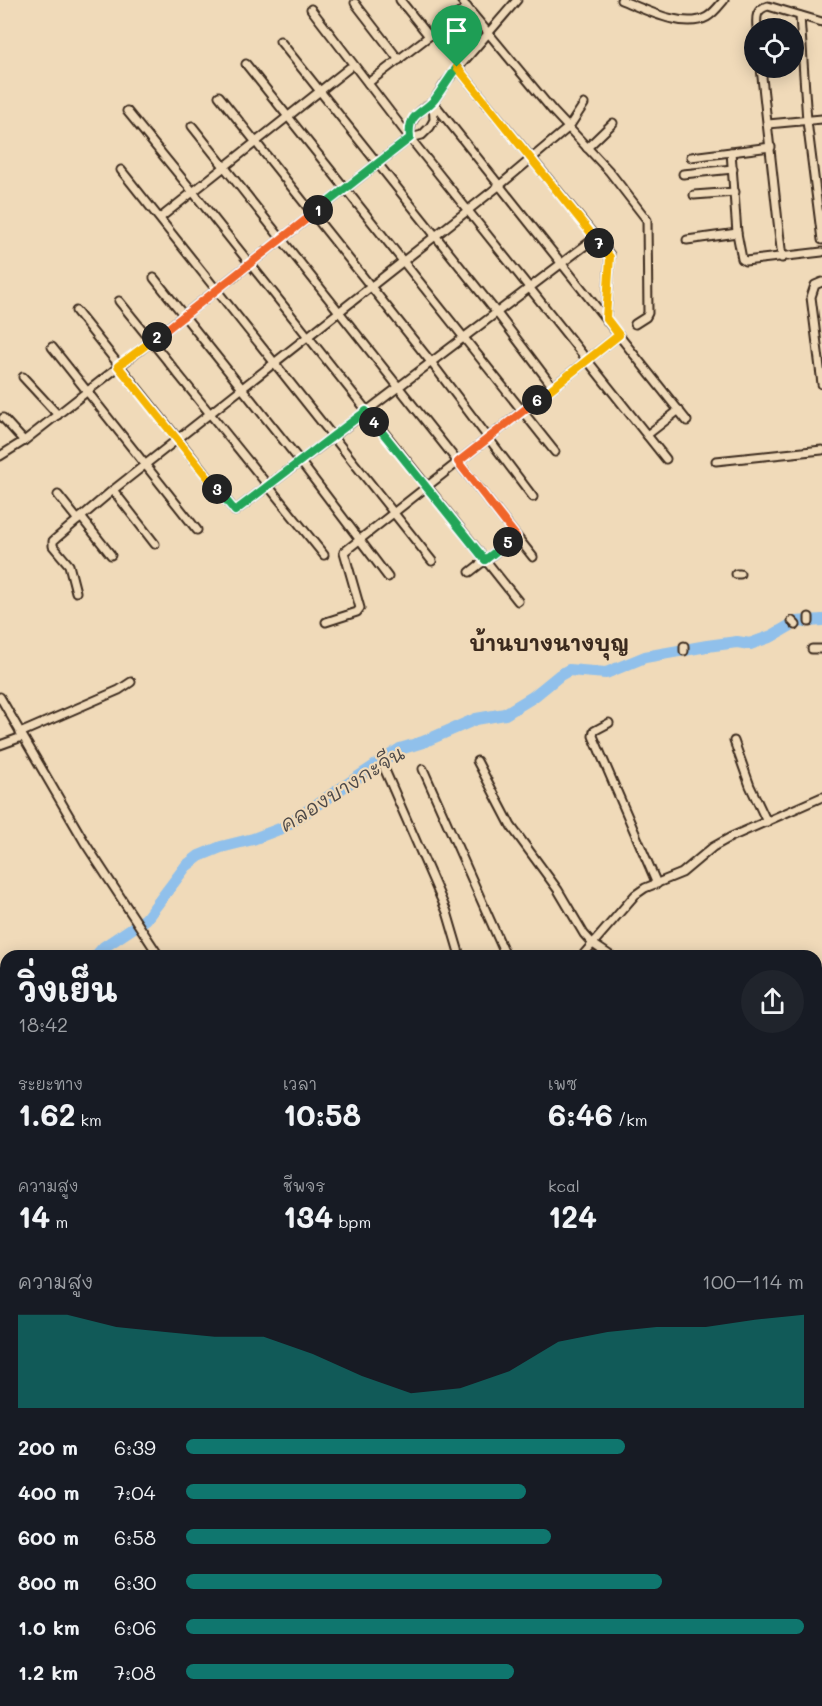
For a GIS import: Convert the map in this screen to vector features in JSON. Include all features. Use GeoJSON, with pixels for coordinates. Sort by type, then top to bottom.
{"type":"FeatureCollection","features":[{"type":"Feature","properties":{"kind":"street"},"geometry":{"type":"LineString","coordinates":[[400,0],[429,36]]}},
{"type":"Feature","properties":{"kind":"street"},"geometry":{"type":"LineString","coordinates":[[461,0],[553,111],[609,171],[647,220],[648,313],[634,324]]}},
{"type":"Feature","properties":{"kind":"street"},"geometry":{"type":"LineString","coordinates":[[410,138],[409,129],[416,114],[433,102],[457,67],[516,0]]}},
{"type":"Feature","properties":{"kind":"street"},"geometry":{"type":"LineString","coordinates":[[621,0],[676,20],[695,21],[707,18],[724,0]]}},
{"type":"Feature","properties":{"kind":"street"},"geometry":{"type":"LineString","coordinates":[[355,3],[399,60]]}},
{"type":"Feature","properties":{"kind":"street"},"geometry":{"type":"LineString","coordinates":[[756,18],[762,8],[768,6],[822,22]]}},
{"type":"Feature","properties":{"kind":"street"},"geometry":{"type":"LineString","coordinates":[[368,83],[467,7]]}},
{"type":"Feature","properties":{"kind":"street"},"geometry":{"type":"LineString","coordinates":[[311,9],[410,138],[666,459]]}},
{"type":"Feature","properties":{"kind":"street"},"geometry":{"type":"LineString","coordinates":[[800,16],[807,121],[822,240]]}},
{"type":"Feature","properties":{"kind":"street"},"geometry":{"type":"LineString","coordinates":[[280,41],[553,387]]}},
{"type":"Feature","properties":{"kind":"street"},"geometry":{"type":"LineString","coordinates":[[246,64],[555,452]]}},
{"type":"Feature","properties":{"kind":"street"},"geometry":{"type":"LineString","coordinates":[[457,67],[610,257],[606,318]]}},
{"type":"Feature","properties":{"kind":"street"},"geometry":{"type":"LineString","coordinates":[[160,218],[349,68]]}},
{"type":"Feature","properties":{"kind":"street"},"geometry":{"type":"LineString","coordinates":[[762,78],[782,258]]}},
{"type":"Feature","properties":{"kind":"street"},"geometry":{"type":"LineString","coordinates":[[219,96],[431,362],[533,496]]}},
{"type":"Feature","properties":{"kind":"street"},"geometry":{"type":"LineString","coordinates":[[0,456],[58,415],[410,138],[422,135],[434,120],[433,102]]}},
{"type":"Feature","properties":{"kind":"street"},"geometry":{"type":"LineString","coordinates":[[433,102],[687,421]]}},
{"type":"Feature","properties":{"kind":"street"},"geometry":{"type":"LineString","coordinates":[[76,592],[69,565],[53,546],[53,541],[177,439],[500,185],[569,127],[584,104]]}},
{"type":"Feature","properties":{"kind":"street"},"geometry":{"type":"LineString","coordinates":[[127,111],[194,192],[518,602]]}},
{"type":"Feature","properties":{"kind":"street"},"geometry":{"type":"LineString","coordinates":[[768,124],[822,119]]}},
{"type":"Feature","properties":{"kind":"street"},"geometry":{"type":"LineString","coordinates":[[587,148],[613,123]]}},
{"type":"Feature","properties":{"kind":"street"},"geometry":{"type":"LineString","coordinates":[[192,126],[533,557]]}},
{"type":"Feature","properties":{"kind":"street"},"geometry":{"type":"LineString","coordinates":[[691,157],[771,147]]}},
{"type":"Feature","properties":{"kind":"street"},"geometry":{"type":"LineString","coordinates":[[731,152],[737,233],[743,261],[822,252]]}},
{"type":"Feature","properties":{"kind":"street"},"geometry":{"type":"LineString","coordinates":[[121,170],[432,561]]}},
{"type":"Feature","properties":{"kind":"street"},"geometry":{"type":"LineString","coordinates":[[683,174],[733,170]]}},
{"type":"Feature","properties":{"kind":"street"},"geometry":{"type":"LineString","coordinates":[[694,195],[735,192]]}},
{"type":"Feature","properties":{"kind":"street"},"geometry":{"type":"LineString","coordinates":[[687,240],[737,233]]}},
{"type":"Feature","properties":{"kind":"street"},"geometry":{"type":"LineString","coordinates":[[76,310],[118,366],[235,511],[595,238]]}},
{"type":"Feature","properties":{"kind":"street"},"geometry":{"type":"LineString","coordinates":[[154,278],[300,461],[388,577]]}},
{"type":"Feature","properties":{"kind":"street"},"geometry":{"type":"LineString","coordinates":[[822,282],[815,285],[811,297],[822,384]]}},
{"type":"Feature","properties":{"kind":"street"},"geometry":{"type":"LineString","coordinates":[[119,301],[324,555]]}},
{"type":"Feature","properties":{"kind":"street"},"geometry":{"type":"LineString","coordinates":[[326,622],[357,612],[360,608],[344,552],[619,335]]}},
{"type":"Feature","properties":{"kind":"street"},"geometry":{"type":"LineString","coordinates":[[52,347],[197,530]]}},
{"type":"Feature","properties":{"kind":"street"},"geometry":{"type":"LineString","coordinates":[[23,377],[58,415]]}},
{"type":"Feature","properties":{"kind":"street"},"geometry":{"type":"LineString","coordinates":[[647,435],[679,410]]}},
{"type":"Feature","properties":{"kind":"street"},"geometry":{"type":"LineString","coordinates":[[3,418],[24,441]]}},
{"type":"Feature","properties":{"kind":"street"},"geometry":{"type":"LineString","coordinates":[[716,461],[822,450]]}},
{"type":"Feature","properties":{"kind":"street"},"geometry":{"type":"LineString","coordinates":[[113,490],[155,544]]}},
{"type":"Feature","properties":{"kind":"street"},"geometry":{"type":"LineString","coordinates":[[58,495],[111,555]]}},
{"type":"Feature","properties":{"kind":"street"},"geometry":{"type":"LineString","coordinates":[[470,572],[516,536]]}},
{"type":"Feature","properties":{"kind":"street"},"geometry":{"type":"LineString","coordinates":[[812,649],[822,649]]}},
{"type":"Feature","properties":{"kind":"street"},"geometry":{"type":"LineString","coordinates":[[0,745],[119,690],[131,682]]}},
{"type":"Feature","properties":{"kind":"street"},"geometry":{"type":"LineString","coordinates":[[0,697],[86,843],[155,950]]}},
{"type":"Feature","properties":{"kind":"street"},"geometry":{"type":"LineString","coordinates":[[609,723],[594,731],[593,735],[657,884]]}},
{"type":"Feature","properties":{"kind":"street"},"geometry":{"type":"LineString","coordinates":[[734,741],[750,786],[767,822]]}},
{"type":"Feature","properties":{"kind":"street"},"geometry":{"type":"LineString","coordinates":[[477,761],[511,826],[558,890],[584,934],[602,950]]}},
{"type":"Feature","properties":{"kind":"street"},"geometry":{"type":"LineString","coordinates":[[384,768],[447,912],[458,950]]}},
{"type":"Feature","properties":{"kind":"street"},"geometry":{"type":"LineString","coordinates":[[423,769],[503,950]]}},
{"type":"Feature","properties":{"kind":"street"},"geometry":{"type":"LineString","coordinates":[[588,950],[635,895],[645,888],[682,873],[719,844],[822,797]]}},
{"type":"Feature","properties":{"kind":"waterway","name":"คลองบางกะจีน"},"geometry":{"type":"LineString","coordinates":[[101,950],[146,919],[186,866],[199,856],[282,828],[400,749],[423,742],[476,719],[505,714],[533,697],[569,670],[606,673],[645,657],[737,642],[750,644],[772,636],[796,622],[822,620]]}},
{"type":"Feature","properties":{"kind":"district","name":"บ้านบางนางบุญ"},"geometry":{"type":"Point","coordinates":[549,642]}},
{"type":"Feature","properties":{"kind":"route"},"geometry":{"type":"LineString","coordinates":[[457,67],[609,255],[606,318],[619,335],[458,462],[516,536],[485,560],[366,411],[235,511],[118,366],[410,138],[409,129],[416,114],[433,102],[457,67]]}}]}
